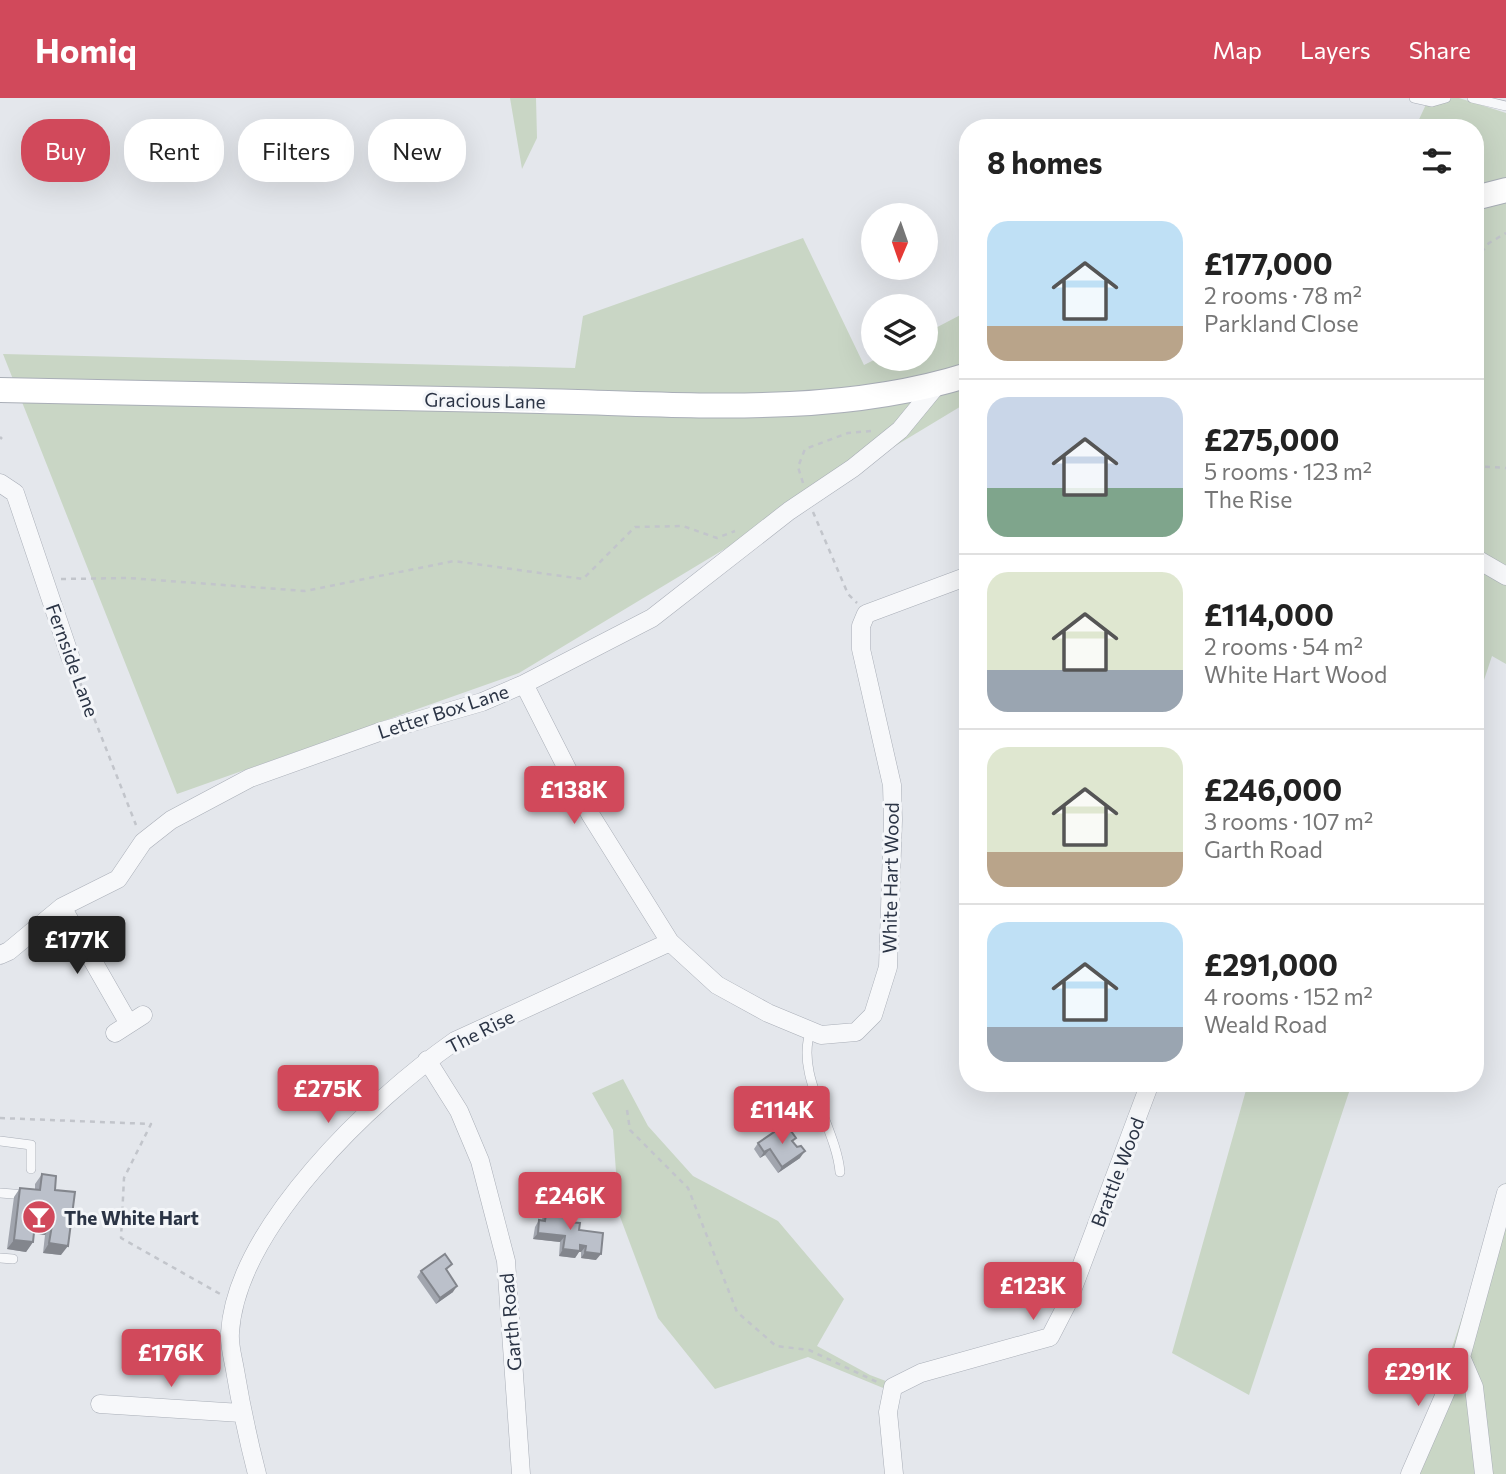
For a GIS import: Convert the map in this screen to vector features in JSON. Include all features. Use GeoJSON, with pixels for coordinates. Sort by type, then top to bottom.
{"type":"FeatureCollection","features":[{"type":"Feature","properties":{"kind":"street"},"geometry":{"type":"LineString","coordinates":[[1484,196],[1506,190]]}},
{"type":"Feature","properties":{"kind":"street","name":"Gracious Lane"},"geometry":{"type":"LineString","coordinates":[[0,390],[721,404],[824,402],[937,385],[959,378]]}},
{"type":"Feature","properties":{"kind":"street","name":"Letter Box Lane"},"geometry":{"type":"LineString","coordinates":[[0,955],[9,951],[62,907],[118,879],[143,842],[171,820],[250,778],[382,731],[450,713],[524,684],[652,618],[900,430],[937,385]]}},
{"type":"Feature","properties":{"kind":"street","name":"Fernside Lane"},"geometry":{"type":"LineString","coordinates":[[0,483],[15,493],[71,659]]}},
{"type":"Feature","properties":{"kind":"street"},"geometry":{"type":"LineString","coordinates":[[1484,563],[1506,576]]}},
{"type":"Feature","properties":{"kind":"street"},"geometry":{"type":"LineString","coordinates":[[866,614],[959,579]]}},
{"type":"Feature","properties":{"kind":"street","name":"White Hart Wood"},"geometry":{"type":"LineString","coordinates":[[670,942],[716,985],[768,1013],[821,1035],[856,1032],[873,1016],[888,967],[892,785],[861,649],[860,626],[866,614]]}},
{"type":"Feature","properties":{"kind":"street"},"geometry":{"type":"LineString","coordinates":[[524,684],[590,814],[670,942]]}},
{"type":"Feature","properties":{"kind":"street"},"geometry":{"type":"LineString","coordinates":[[62,907],[129,1024]]}},
{"type":"Feature","properties":{"kind":"street","name":"The Rise"},"geometry":{"type":"LineString","coordinates":[[257,1474],[241,1413],[230,1336],[234,1302],[262,1235],[339,1142],[427,1060],[454,1041],[670,942]]}},
{"type":"Feature","properties":{"kind":"street","name":"Garth Road"},"geometry":{"type":"LineString","coordinates":[[427,1060],[459,1111],[480,1161],[506,1261],[522,1474]]}},
{"type":"Feature","properties":{"kind":"street","name":"Brattle Wood"},"geometry":{"type":"LineString","coordinates":[[893,1387],[921,1373],[1050,1337],[1067,1304],[1147,1092]]}},
{"type":"Feature","properties":{"kind":"street"},"geometry":{"type":"LineString","coordinates":[[1410,1474],[1461,1357],[1506,1193]]}},
{"type":"Feature","properties":{"kind":"street"},"geometry":{"type":"LineString","coordinates":[[1461,1357],[1474,1387],[1483,1474]]}},
{"type":"Feature","properties":{"kind":"street"},"geometry":{"type":"LineString","coordinates":[[893,1387],[888,1412],[894,1474]]}},
{"type":"Feature","properties":{"kind":"street"},"geometry":{"type":"LineString","coordinates":[[100,1403],[241,1413]]}},
{"type":"Feature","properties":{"kind":"lane"},"geometry":{"type":"LineString","coordinates":[[1414,98],[1432,102],[1446,98]]}},
{"type":"Feature","properties":{"kind":"lane"},"geometry":{"type":"LineString","coordinates":[[1472,98],[1506,106]]}},
{"type":"Feature","properties":{"kind":"lane"},"geometry":{"type":"LineString","coordinates":[[811,1030],[807,1065],[827,1118],[840,1172]]}},
{"type":"Feature","properties":{"kind":"lane"},"geometry":{"type":"LineString","coordinates":[[0,1141],[31,1145],[31,1169]]}},
{"type":"Feature","properties":{"kind":"lane"},"geometry":{"type":"LineString","coordinates":[[0,1193],[28,1195]]}},
{"type":"Feature","properties":{"kind":"lane"},"geometry":{"type":"LineString","coordinates":[[0,1258],[13,1259]]}},
{"type":"Feature","properties":{"kind":"path"},"geometry":{"type":"LineString","coordinates":[[1484,249],[1506,233]]}},
{"type":"Feature","properties":{"kind":"path"},"geometry":{"type":"LineString","coordinates":[[866,614],[848,594],[807,499],[798,467],[805,449],[848,433],[900,430]]}},
{"type":"Feature","properties":{"kind":"path"},"geometry":{"type":"LineString","coordinates":[[1484,467],[1506,468]]}},
{"type":"Feature","properties":{"kind":"path"},"geometry":{"type":"LineString","coordinates":[[44,580],[128,578],[305,591],[454,561],[583,579],[635,527],[683,526],[717,538],[746,528]]}},
{"type":"Feature","properties":{"kind":"path","name":"Fernside Lane"},"geometry":{"type":"LineString","coordinates":[[71,659],[143,842]]}},
{"type":"Feature","properties":{"kind":"path"},"geometry":{"type":"LineString","coordinates":[[627,1110],[630,1130],[688,1188],[737,1312],[776,1346],[809,1350],[868,1379],[893,1387]]}},
{"type":"Feature","properties":{"kind":"path"},"geometry":{"type":"LineString","coordinates":[[0,1118],[151,1124],[124,1178],[121,1238],[234,1302]]}},
{"type":"Feature","properties":{"kind":"green space"},"geometry":{"type":"Polygon","coordinates":[[[510,98],[536,98],[537,138],[522,169],[510,98]]]}},
{"type":"Feature","properties":{"kind":"green space"},"geometry":{"type":"Polygon","coordinates":[[[1429,98],[1459,98],[1506,113],[1506,664],[1492,656],[1484,680],[1484,119],[1419,119],[1429,98]]]}},
{"type":"Feature","properties":{"kind":"green space"},"geometry":{"type":"Polygon","coordinates":[[[803,238],[861,359],[861,371],[938,371],[938,327],[959,316],[959,407],[519,673],[177,794],[3,354],[575,368],[583,316],[803,238]]]}},
{"type":"Feature","properties":{"kind":"green space"},"geometry":{"type":"Polygon","coordinates":[[[623,1079],[648,1126],[693,1176],[778,1221],[844,1299],[817,1346],[870,1375],[891,1383],[888,1390],[808,1357],[715,1389],[658,1318],[619,1214],[613,1130],[592,1093],[623,1079]]]}},
{"type":"Feature","properties":{"kind":"green space"},"geometry":{"type":"Polygon","coordinates":[[[1245,1092],[1349,1092],[1249,1395],[1172,1353],[1245,1092]]]}},
{"type":"Feature","properties":{"kind":"green space"},"geometry":{"type":"Polygon","coordinates":[[[1506,1182],[1506,1474],[1403,1474],[1421,1443],[1506,1182]]]}},
{"type":"Feature","properties":{"kind":"building"},"geometry":{"type":"Polygon","coordinates":[[[786,1124],[796,1138],[792,1141],[805,1151],[782,1167],[770,1149],[764,1152],[758,1143],[786,1124]]]}},
{"type":"Feature","properties":{"kind":"building","name":"The White Hart"},"geometry":{"type":"Polygon","coordinates":[[[42,1174],[56,1176],[55,1190],[75,1192],[68,1246],[49,1243],[52,1225],[35,1223],[33,1242],[14,1240],[20,1188],[40,1190],[42,1174]]]}},
{"type":"Feature","properties":{"kind":"building"},"geometry":{"type":"Polygon","coordinates":[[[547,1207],[569,1209],[568,1222],[580,1223],[579,1230],[603,1233],[601,1254],[585,1252],[586,1246],[580,1245],[580,1251],[563,1249],[565,1236],[538,1233],[539,1220],[545,1221],[547,1207]]]}},
{"type":"Feature","properties":{"kind":"building"},"geometry":{"type":"Polygon","coordinates":[[[445,1254],[452,1264],[446,1269],[457,1286],[440,1298],[421,1271],[445,1254]]]}},
{"type":"Feature","properties":{"kind":"place","name":"The White Hart"},"geometry":{"type":"Point","coordinates":[39,1217]}}]}
